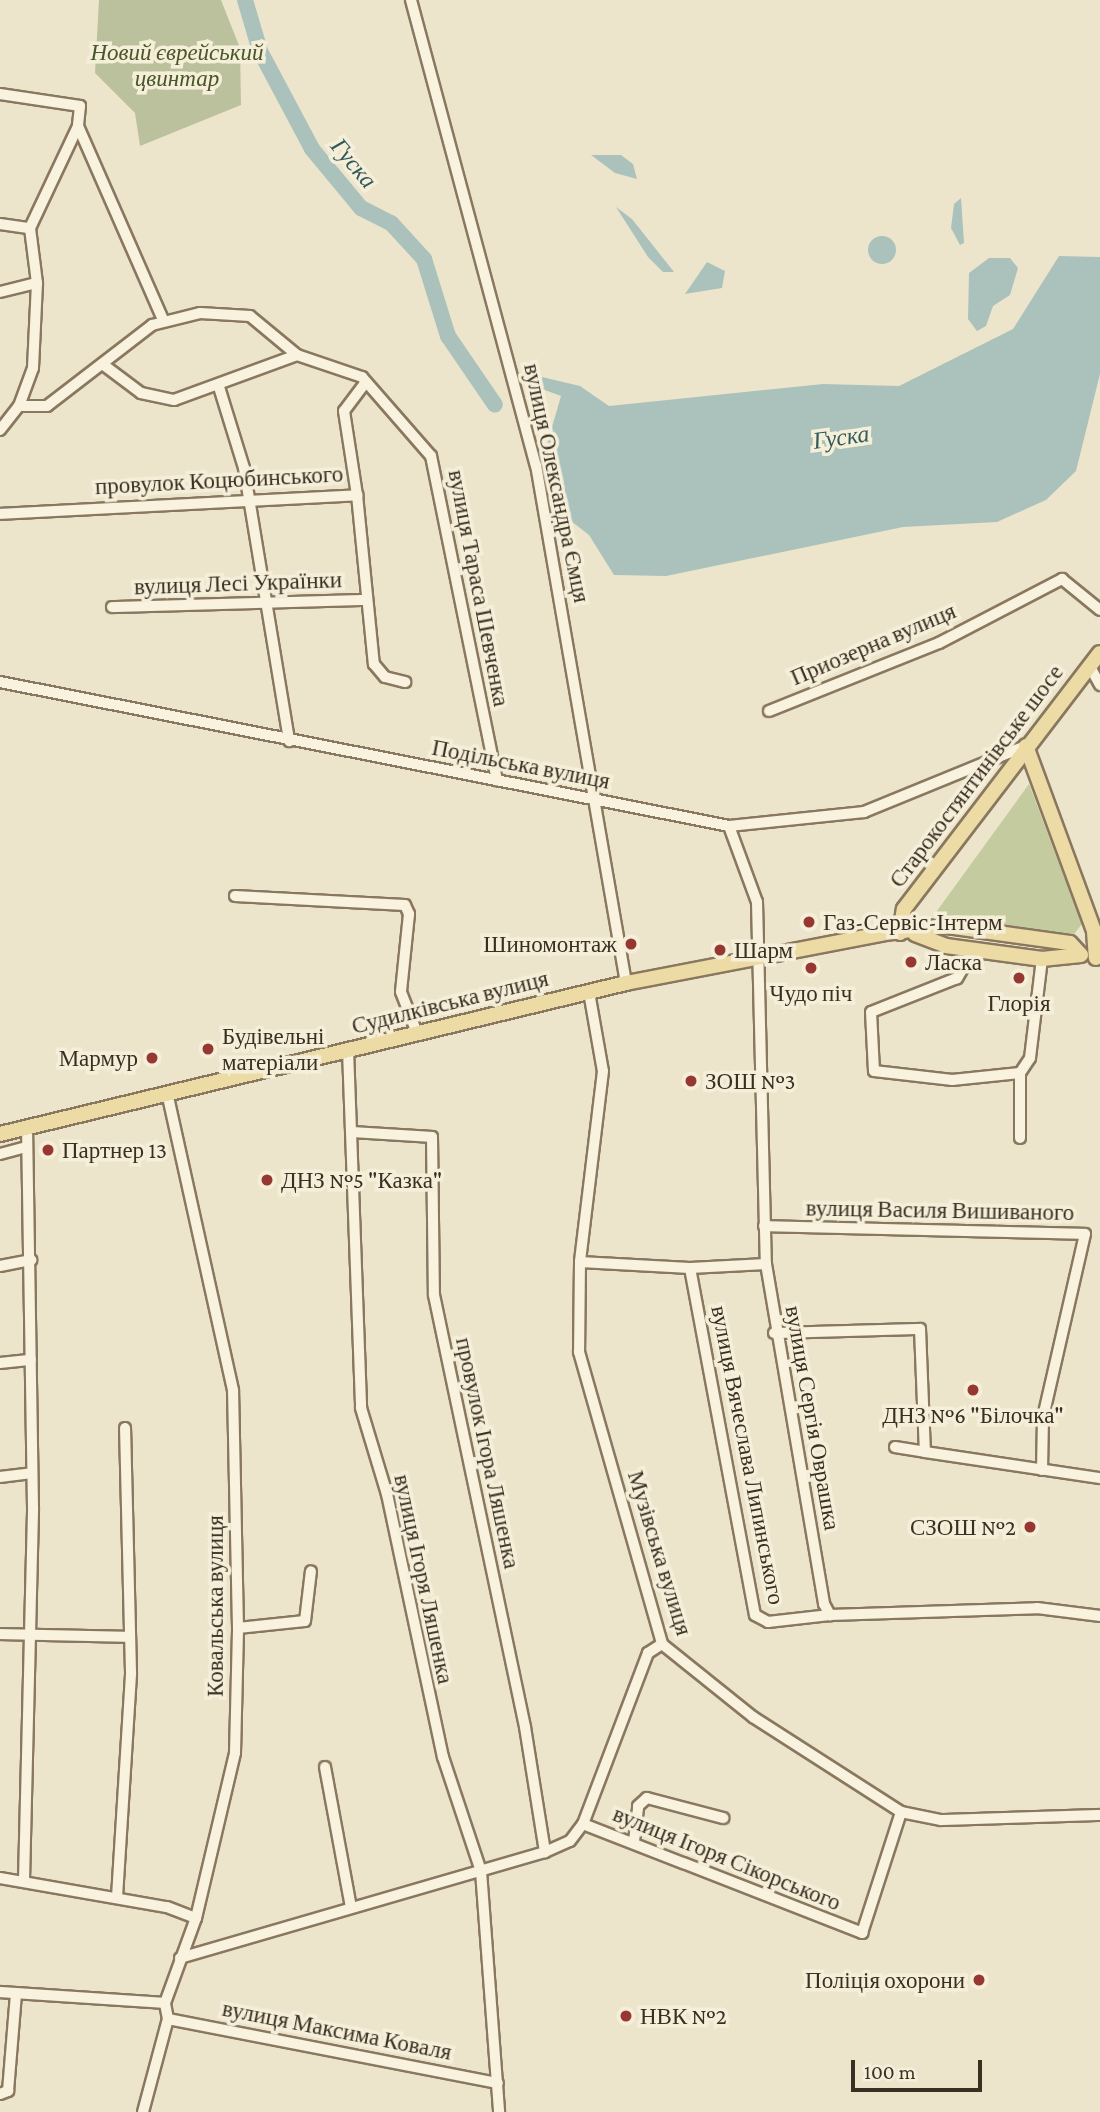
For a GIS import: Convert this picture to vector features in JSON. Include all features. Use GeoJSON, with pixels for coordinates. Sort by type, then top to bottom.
{"type":"FeatureCollection","features":[{"type":"Feature","properties":{"kind":"main road","name":"Старокостянтинівське шосе"},"geometry":{"type":"LineString","coordinates":[[907,933],[904,909],[1026,746],[1100,653]]}},
{"type":"Feature","properties":{"kind":"main road"},"geometry":{"type":"LineString","coordinates":[[1026,746],[1087,910],[1098,959],[1081,955]]}},
{"type":"Feature","properties":{"kind":"main road","name":"Судилківська вулиця"},"geometry":{"type":"LineString","coordinates":[[0,1133],[626,982],[947,926],[1070,943],[1081,955],[1067,961],[1042,959],[974,949],[907,933]]}},
{"type":"Feature","properties":{"kind":"street","name":"вулиця Олександра Ємця"},"geometry":{"type":"LineString","coordinates":[[411,0],[536,465],[626,982]]}},
{"type":"Feature","properties":{"kind":"street"},"geometry":{"type":"LineString","coordinates":[[0,94],[80,106],[78,126],[30,228],[37,283],[33,368],[19,406],[0,430]]}},
{"type":"Feature","properties":{"kind":"street"},"geometry":{"type":"LineString","coordinates":[[19,406],[47,406],[106,366],[163,320],[78,126]]}},
{"type":"Feature","properties":{"kind":"street"},"geometry":{"type":"LineString","coordinates":[[0,224],[30,228]]}},
{"type":"Feature","properties":{"kind":"street"},"geometry":{"type":"LineString","coordinates":[[0,292],[37,283]]}},
{"type":"Feature","properties":{"kind":"street","name":"вулиця Тараса Шевченка"},"geometry":{"type":"LineString","coordinates":[[163,320],[200,313],[250,316],[297,355],[366,382],[431,456],[497,780]]}},
{"type":"Feature","properties":{"kind":"street"},"geometry":{"type":"LineString","coordinates":[[106,366],[123,383],[160,399],[219,387],[297,355]]}},
{"type":"Feature","properties":{"kind":"street"},"geometry":{"type":"LineString","coordinates":[[357,495],[344,411],[366,382]]}},
{"type":"Feature","properties":{"kind":"street"},"geometry":{"type":"LineString","coordinates":[[219,387],[244,468],[244,498],[268,603],[289,741]]}},
{"type":"Feature","properties":{"kind":"street","name":"провулок Коцюбинського"},"geometry":{"type":"LineString","coordinates":[[0,514],[244,498],[357,495],[365,600],[376,669],[405,682]]}},
{"type":"Feature","properties":{"kind":"street","name":"Приозерна вулиця"},"geometry":{"type":"LineString","coordinates":[[769,711],[939,643],[1062,579],[1100,610]]}},
{"type":"Feature","properties":{"kind":"street","name":"вулиця Лесі Українки"},"geometry":{"type":"LineString","coordinates":[[112,607],[365,600]]}},
{"type":"Feature","properties":{"kind":"street"},"geometry":{"type":"LineString","coordinates":[[1089,665],[1100,685]]}},
{"type":"Feature","properties":{"kind":"street","name":"Подільська вулиця"},"geometry":{"type":"LineString","coordinates":[[0,682],[729,826],[864,812],[1026,746]]}},
{"type":"Feature","properties":{"kind":"street","name":"вулиця Сергія Оврашка"},"geometry":{"type":"LineString","coordinates":[[729,826],[757,902],[764,1226],[774,1333],[830,1615]]}},
{"type":"Feature","properties":{"kind":"street"},"geometry":{"type":"LineString","coordinates":[[235,896],[405,905],[409,914],[401,992],[417,1033]]}},
{"type":"Feature","properties":{"kind":"street"},"geometry":{"type":"LineString","coordinates":[[974,949],[957,978],[870,1012],[874,1071],[953,1080],[1020,1073]]}},
{"type":"Feature","properties":{"kind":"street"},"geometry":{"type":"LineString","coordinates":[[1020,1138],[1020,1073],[1030,1058],[1042,959]]}},
{"type":"Feature","properties":{"kind":"street","name":"Музівська вулиця"},"geometry":{"type":"LineString","coordinates":[[589,992],[603,1071],[580,1262],[578,1333],[585,1388],[662,1644],[753,1717],[901,1812],[941,1820],[1100,1815]]}},
{"type":"Feature","properties":{"kind":"street","name":"вулиця Ігоря Ляшенка"},"geometry":{"type":"LineString","coordinates":[[348,1049],[354,1132],[361,1408],[387,1494],[443,1757],[481,1871],[499,2112]]}},
{"type":"Feature","properties":{"kind":"street","name":"Ковальська вулиця"},"geometry":{"type":"LineString","coordinates":[[164,2003],[196,1918],[235,1753],[238,1628],[233,1390],[167,1093]]}},
{"type":"Feature","properties":{"kind":"street"},"geometry":{"type":"LineString","coordinates":[[24,1880],[32,1630],[32,1360],[27,1128]]}},
{"type":"Feature","properties":{"kind":"street","name":"провулок Ігора Ляшенка"},"geometry":{"type":"LineString","coordinates":[[354,1132],[432,1137],[434,1295],[525,1727],[545,1852]]}},
{"type":"Feature","properties":{"kind":"street"},"geometry":{"type":"LineString","coordinates":[[0,1154],[27,1147]]}},
{"type":"Feature","properties":{"kind":"street","name":"вулиця Василя Вишиваного"},"geometry":{"type":"LineString","coordinates":[[764,1226],[1085,1234],[1043,1418],[1042,1470]]}},
{"type":"Feature","properties":{"kind":"street"},"geometry":{"type":"LineString","coordinates":[[0,1266],[31,1260]]}},
{"type":"Feature","properties":{"kind":"street"},"geometry":{"type":"LineString","coordinates":[[580,1262],[690,1268],[766,1264]]}},
{"type":"Feature","properties":{"kind":"street","name":"вулиця Вячеслава Липинського"},"geometry":{"type":"LineString","coordinates":[[690,1268],[755,1615],[768,1622],[830,1615]]}},
{"type":"Feature","properties":{"kind":"street"},"geometry":{"type":"LineString","coordinates":[[774,1333],[920,1329],[925,1452]]}},
{"type":"Feature","properties":{"kind":"street"},"geometry":{"type":"LineString","coordinates":[[0,1363],[32,1360]]}},
{"type":"Feature","properties":{"kind":"street"},"geometry":{"type":"LineString","coordinates":[[117,1897],[130,1637],[125,1428]]}},
{"type":"Feature","properties":{"kind":"street"},"geometry":{"type":"LineString","coordinates":[[895,1447],[1100,1478]]}},
{"type":"Feature","properties":{"kind":"street"},"geometry":{"type":"LineString","coordinates":[[0,1477],[32,1473]]}},
{"type":"Feature","properties":{"kind":"street"},"geometry":{"type":"LineString","coordinates":[[238,1628],[305,1621],[311,1571]]}},
{"type":"Feature","properties":{"kind":"street"},"geometry":{"type":"LineString","coordinates":[[830,1615],[1037,1608],[1100,1616]]}},
{"type":"Feature","properties":{"kind":"street"},"geometry":{"type":"LineString","coordinates":[[0,1633],[32,1630],[130,1637]]}},
{"type":"Feature","properties":{"kind":"street"},"geometry":{"type":"LineString","coordinates":[[583,1824],[648,1653],[662,1644]]}},
{"type":"Feature","properties":{"kind":"street"},"geometry":{"type":"LineString","coordinates":[[325,1767],[351,1907]]}},
{"type":"Feature","properties":{"kind":"street"},"geometry":{"type":"LineString","coordinates":[[634,1841],[639,1804],[647,1798],[723,1818]]}},
{"type":"Feature","properties":{"kind":"street","name":"вулиця Ігоря Сікорського"},"geometry":{"type":"LineString","coordinates":[[180,1958],[545,1852],[570,1841],[583,1824],[634,1841],[862,1933],[901,1812]]}},
{"type":"Feature","properties":{"kind":"street"},"geometry":{"type":"LineString","coordinates":[[0,1878],[117,1897],[196,1918]]}},
{"type":"Feature","properties":{"kind":"street"},"geometry":{"type":"LineString","coordinates":[[0,1992],[164,2003],[168,2019],[143,2112]]}},
{"type":"Feature","properties":{"kind":"street"},"geometry":{"type":"LineString","coordinates":[[0,2094],[8,2091],[16,1994]]}},
{"type":"Feature","properties":{"kind":"street","name":"вулиця Максима Коваля"},"geometry":{"type":"LineString","coordinates":[[168,2019],[498,2083]]}},
{"type":"Feature","properties":{"kind":"green space","name":"Новий єврейський цвинтар"},"geometry":{"type":"Polygon","coordinates":[[[99,0],[221,0],[240,48],[241,105],[140,146],[135,113],[95,73],[99,0]]]}},
{"type":"Feature","properties":{"kind":"green space"},"geometry":{"type":"Polygon","coordinates":[[[1029,784],[1082,924],[1074,934],[934,915],[1029,784]]]}},
{"type":"Feature","properties":{"kind":"water"},"geometry":{"type":"Polygon","coordinates":[[[591,155],[621,155],[633,164],[637,179],[615,173],[591,155]]]}},
{"type":"Feature","properties":{"kind":"water"},"geometry":{"type":"Polygon","coordinates":[[[961,198],[964,243],[960,245],[951,228],[954,204],[961,198]]]}},
{"type":"Feature","properties":{"kind":"water"},"geometry":{"type":"Polygon","coordinates":[[[616,207],[632,219],[674,272],[663,272],[648,257],[616,207]]]}},
{"type":"Feature","properties":{"kind":"water"},"geometry":{"type":"Polygon","coordinates":[[[882,236],[892,240],[896,250],[892,260],[882,264],[872,260],[868,250],[872,240],[882,236]]]}},
{"type":"Feature","properties":{"kind":"water"},"geometry":{"type":"Polygon","coordinates":[[[1059,256],[1100,257],[1100,374],[1076,471],[1046,500],[997,522],[903,527],[666,576],[614,575],[589,535],[562,514],[548,441],[561,396],[542,389],[542,377],[580,386],[609,406],[823,384],[899,386],[1013,329],[1059,256]]]}},
{"type":"Feature","properties":{"kind":"water"},"geometry":{"type":"Polygon","coordinates":[[[989,258],[1010,258],[1018,268],[1010,295],[993,306],[986,326],[977,331],[968,319],[969,273],[989,258]]]}},
{"type":"Feature","properties":{"kind":"water"},"geometry":{"type":"Polygon","coordinates":[[[707,262],[725,271],[722,288],[685,294],[707,262]]]}},
{"type":"Feature","properties":{"kind":"waterway","name":"Гуска"},"geometry":{"type":"LineString","coordinates":[[245,0],[260,51],[312,149],[361,208],[391,223],[424,259],[448,336],[495,405]]}},
{"type":"Feature","properties":{"kind":"place","name":"Газ-Сервіс-Інтерм"},"geometry":{"type":"Point","coordinates":[809,922]}},
{"type":"Feature","properties":{"kind":"place","name":"Шиномонтаж"},"geometry":{"type":"Point","coordinates":[631,944]}},
{"type":"Feature","properties":{"kind":"place","name":"Шарм"},"geometry":{"type":"Point","coordinates":[720,950]}},
{"type":"Feature","properties":{"kind":"place","name":"Ласка"},"geometry":{"type":"Point","coordinates":[911,962]}},
{"type":"Feature","properties":{"kind":"place","name":"Чудо піч"},"geometry":{"type":"Point","coordinates":[811,968]}},
{"type":"Feature","properties":{"kind":"place","name":"Глорія"},"geometry":{"type":"Point","coordinates":[1019,978]}},
{"type":"Feature","properties":{"kind":"place","name":"Будівельні матеріали"},"geometry":{"type":"Point","coordinates":[208,1049]}},
{"type":"Feature","properties":{"kind":"place","name":"Мармур"},"geometry":{"type":"Point","coordinates":[152,1058]}},
{"type":"Feature","properties":{"kind":"place","name":"ЗОШ №3"},"geometry":{"type":"Point","coordinates":[691,1081]}},
{"type":"Feature","properties":{"kind":"place","name":"Партнер 13"},"geometry":{"type":"Point","coordinates":[48,1150]}},
{"type":"Feature","properties":{"kind":"place","name":"ДНЗ №5 \"Казка\""},"geometry":{"type":"Point","coordinates":[267,1180]}},
{"type":"Feature","properties":{"kind":"place","name":"ДНЗ №6 \"Білочка\""},"geometry":{"type":"Point","coordinates":[973,1390]}},
{"type":"Feature","properties":{"kind":"place","name":"СЗОШ №2"},"geometry":{"type":"Point","coordinates":[1030,1527]}},
{"type":"Feature","properties":{"kind":"place","name":"Поліція охорони"},"geometry":{"type":"Point","coordinates":[979,1980]}},
{"type":"Feature","properties":{"kind":"place","name":"НВК №2"},"geometry":{"type":"Point","coordinates":[626,2016]}}]}
